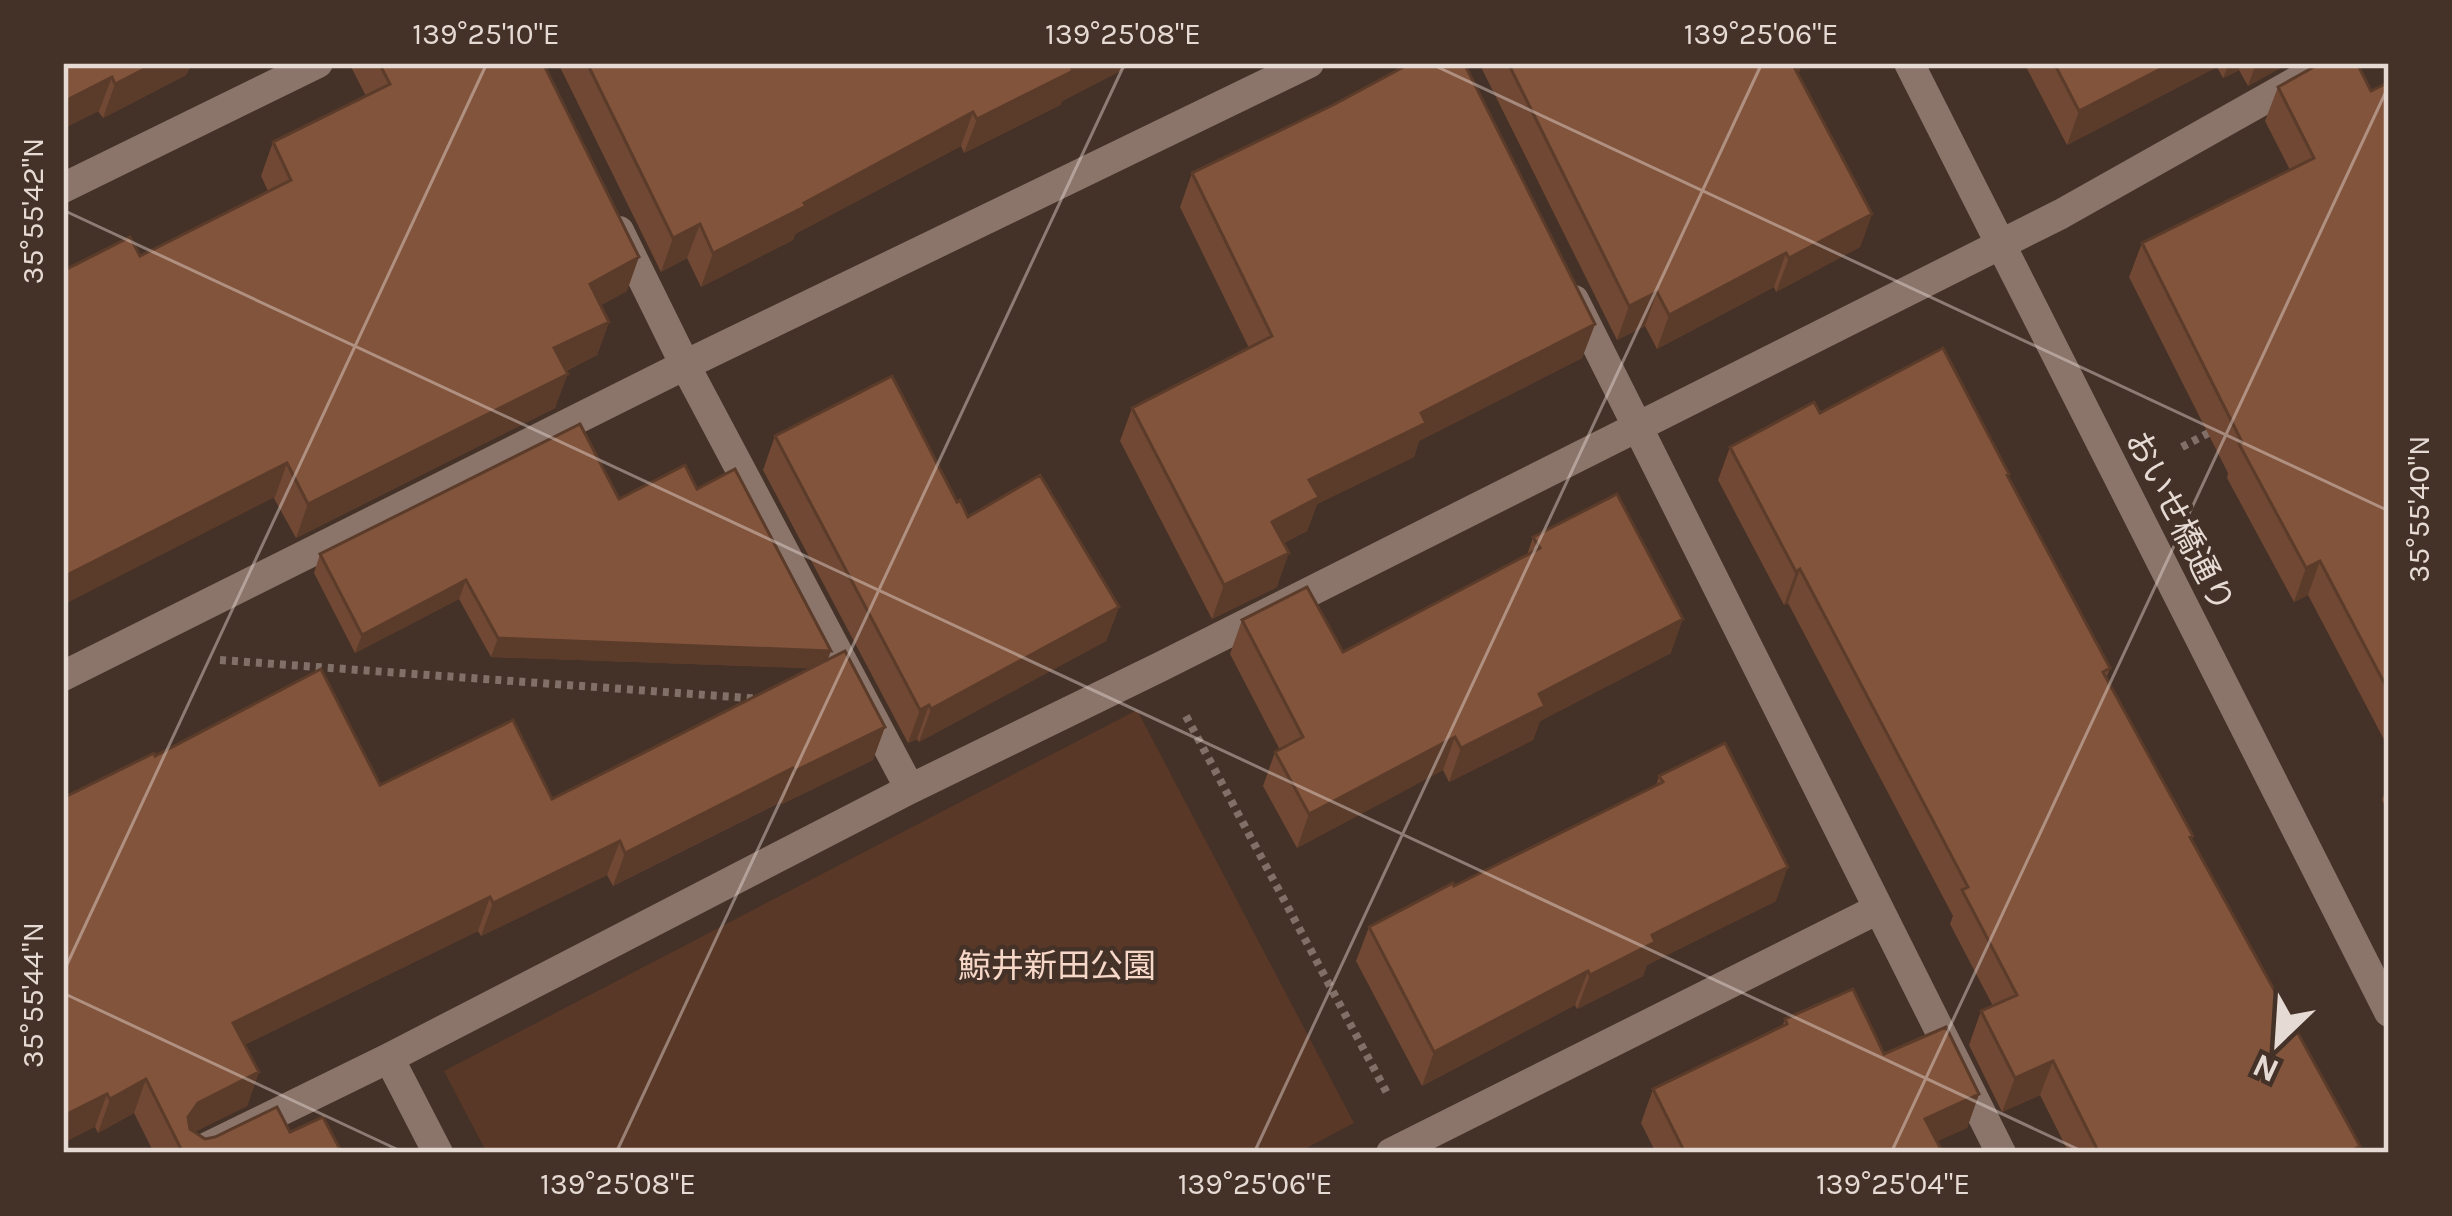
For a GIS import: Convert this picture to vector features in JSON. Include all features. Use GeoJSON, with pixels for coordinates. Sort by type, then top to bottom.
{"type":"FeatureCollection","features":[{"type":"Feature","properties":{"kind":"street"},"geometry":{"type":"LineString","coordinates":[[63,188],[318,63]]}},
{"type":"Feature","properties":{"kind":"street"},"geometry":{"type":"LineString","coordinates":[[63,676],[685,365],[1309,63]]}},
{"type":"Feature","properties":{"kind":"street","name":"おいせ橋通り"},"geometry":{"type":"LineString","coordinates":[[1909,63],[2389,1012]]}},
{"type":"Feature","properties":{"kind":"street"},"geometry":{"type":"LineString","coordinates":[[195,1153],[910,789],[2061,214],[2329,63]]}},
{"type":"Feature","properties":{"kind":"street"},"geometry":{"type":"LineString","coordinates":[[606,204],[685,365],[910,789]]}},
{"type":"Feature","properties":{"kind":"street"},"geometry":{"type":"LineString","coordinates":[[1562,277],[2001,1153]]}},
{"type":"Feature","properties":{"kind":"street"},"geometry":{"type":"LineString","coordinates":[[1402,1148],[1878,909]]}},
{"type":"Feature","properties":{"kind":"street"},"geometry":{"type":"LineString","coordinates":[[388,1058],[438,1153]]}},
{"type":"Feature","properties":{"kind":"path"},"geometry":{"type":"LineString","coordinates":[[2182,447],[2224,424]]}},
{"type":"Feature","properties":{"kind":"path"},"geometry":{"type":"LineString","coordinates":[[206,659],[771,699]]}},
{"type":"Feature","properties":{"kind":"path"},"geometry":{"type":"LineString","coordinates":[[1160,667],[1402,1148]]}},
{"type":"Feature","properties":{"kind":"green space","name":"鯨井新田公園"},"geometry":{"type":"Polygon","coordinates":[[[1137,710],[1354,1123],[1297,1153],[487,1153],[444,1071],[1137,710]]]}},
{"type":"Feature","properties":{"kind":"building"},"geometry":{"type":"Polygon","coordinates":[[[63,63],[156,63],[115,84],[112,77],[63,102],[63,63]]]}},
{"type":"Feature","properties":{"kind":"building"},"geometry":{"type":"Polygon","coordinates":[[[379,63],[543,63],[639,257],[590,284],[609,322],[554,348],[568,374],[308,504],[287,463],[63,577],[63,271],[130,237],[140,256],[291,180],[273,142],[390,84],[379,63]]]}},
{"type":"Feature","properties":{"kind":"building"},"geometry":{"type":"Polygon","coordinates":[[[587,63],[1083,63],[977,119],[973,112],[713,253],[700,224],[673,238],[587,63]]]}},
{"type":"Feature","properties":{"kind":"building"},"geometry":{"type":"Polygon","coordinates":[[[1411,63],[1464,63],[1595,324],[1421,413],[1426,423],[1309,480],[1319,497],[1272,522],[1289,553],[1224,585],[1132,408],[1272,336],[1192,173],[1411,63]]]}},
{"type":"Feature","properties":{"kind":"building"},"geometry":{"type":"Polygon","coordinates":[[[1508,63],[1792,63],[1872,214],[1669,315],[1657,292],[1629,306],[1508,63]]]}},
{"type":"Feature","properties":{"kind":"building"},"geometry":{"type":"Polygon","coordinates":[[[2054,63],[2172,63],[2079,111],[2054,63]]]}},
{"type":"Feature","properties":{"kind":"building"},"geometry":{"type":"Polygon","coordinates":[[[2321,63],[2357,63],[2371,91],[2389,82],[2389,692],[2320,561],[2306,568],[2239,444],[2142,243],[2314,158],[2278,87],[2321,63]]]}},
{"type":"Feature","properties":{"kind":"building"},"geometry":{"type":"Polygon","coordinates":[[[1943,348],[2110,668],[2103,672],[2360,1146],[2347,1153],[2099,1153],[2053,1061],[2015,1078],[1981,1011],[2017,995],[1962,890],[1968,887],[1730,447],[1814,402],[1820,413],[1943,348]]]}},
{"type":"Feature","properties":{"kind":"building"},"geometry":{"type":"Polygon","coordinates":[[[892,376],[968,517],[1040,475],[1119,607],[931,709],[929,705],[920,710],[775,436],[892,376]]]}},
{"type":"Feature","properties":{"kind":"building"},"geometry":{"type":"Polygon","coordinates":[[[580,424],[619,499],[685,465],[697,489],[735,469],[831,651],[498,638],[466,580],[362,635],[320,554],[580,424]]]}},
{"type":"Feature","properties":{"kind":"building"},"geometry":{"type":"Polygon","coordinates":[[[1617,494],[1683,619],[1539,694],[1545,706],[1461,748],[1455,737],[1309,814],[1275,752],[1303,737],[1242,620],[1307,587],[1343,652],[1540,548],[1533,537],[1617,494]]]}},
{"type":"Feature","properties":{"kind":"building"},"geometry":{"type":"Polygon","coordinates":[[[845,651],[885,727],[625,853],[620,841],[493,903],[490,897],[233,1023],[259,1072],[198,1103],[188,1117],[190,1129],[205,1139],[215,1137],[277,1107],[290,1132],[323,1117],[342,1153],[183,1153],[146,1079],[110,1099],[107,1094],[63,1116],[63,798],[321,669],[380,785],[513,720],[552,799],[845,651]]]}},
{"type":"Feature","properties":{"kind":"building"},"geometry":{"type":"Polygon","coordinates":[[[1725,743],[1788,867],[1652,935],[1655,942],[1590,975],[1588,971],[1434,1052],[1369,927],[1663,782],[1659,776],[1725,743]]]}},
{"type":"Feature","properties":{"kind":"building"},"geometry":{"type":"Polygon","coordinates":[[[1853,989],[1884,1054],[1946,1027],[1979,1094],[1925,1119],[1943,1153],[1685,1153],[1653,1089],[1853,989]]]}}]}
